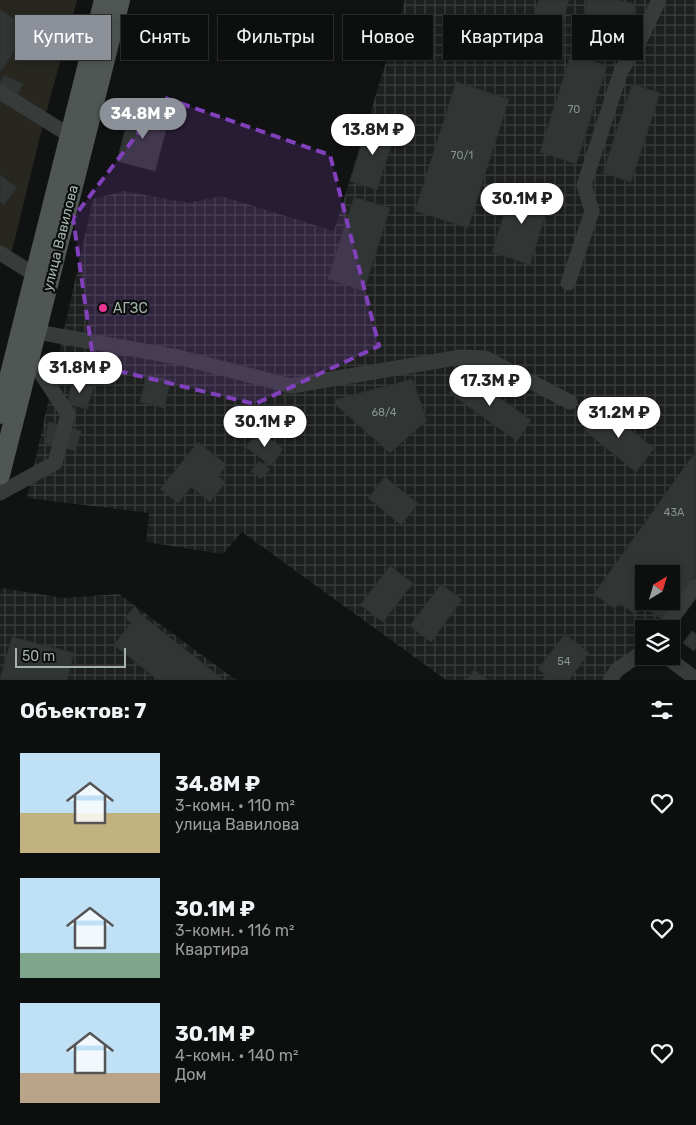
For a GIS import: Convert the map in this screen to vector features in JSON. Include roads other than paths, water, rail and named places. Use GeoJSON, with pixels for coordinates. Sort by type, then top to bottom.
{"type":"FeatureCollection","features":[{"type":"Feature","properties":{"kind":"main road","name":"улица Вавилова"},"geometry":{"type":"LineString","coordinates":[[0,414],[104,0]]}},
{"type":"Feature","properties":{"kind":"main road","name":"улица Вавилова"},"geometry":{"type":"LineString","coordinates":[[0,475],[120,0]]}},
{"type":"Feature","properties":{"kind":"street"},"geometry":{"type":"LineString","coordinates":[[568,283],[592,211],[584,185],[621,71],[638,44],[659,0]]}},
{"type":"Feature","properties":{"kind":"street"},"geometry":{"type":"LineString","coordinates":[[0,92],[69,135]]}},
{"type":"Feature","properties":{"kind":"street"},"geometry":{"type":"LineString","coordinates":[[0,253],[35,275]]}},
{"type":"Feature","properties":{"kind":"street"},"geometry":{"type":"LineString","coordinates":[[37,332],[178,357],[291,386],[461,357],[485,358],[570,402]]}},
{"type":"Feature","properties":{"kind":"street"},"geometry":{"type":"LineString","coordinates":[[0,492],[55,463],[68,414],[30,357]]}},
{"type":"Feature","properties":{"kind":"street"},"geometry":{"type":"LineString","coordinates":[[671,620],[696,586]]}},
{"type":"Feature","properties":{"kind":"street"},"geometry":{"type":"LineString","coordinates":[[610,680],[617,670],[635,657]]}},
{"type":"Feature","properties":{"kind":"street"},"geometry":{"type":"LineString","coordinates":[[677,665],[696,679]]}},
{"type":"Feature","properties":{"kind":"place","name":"АГЗС"},"geometry":{"type":"Point","coordinates":[103,308]}}]}
